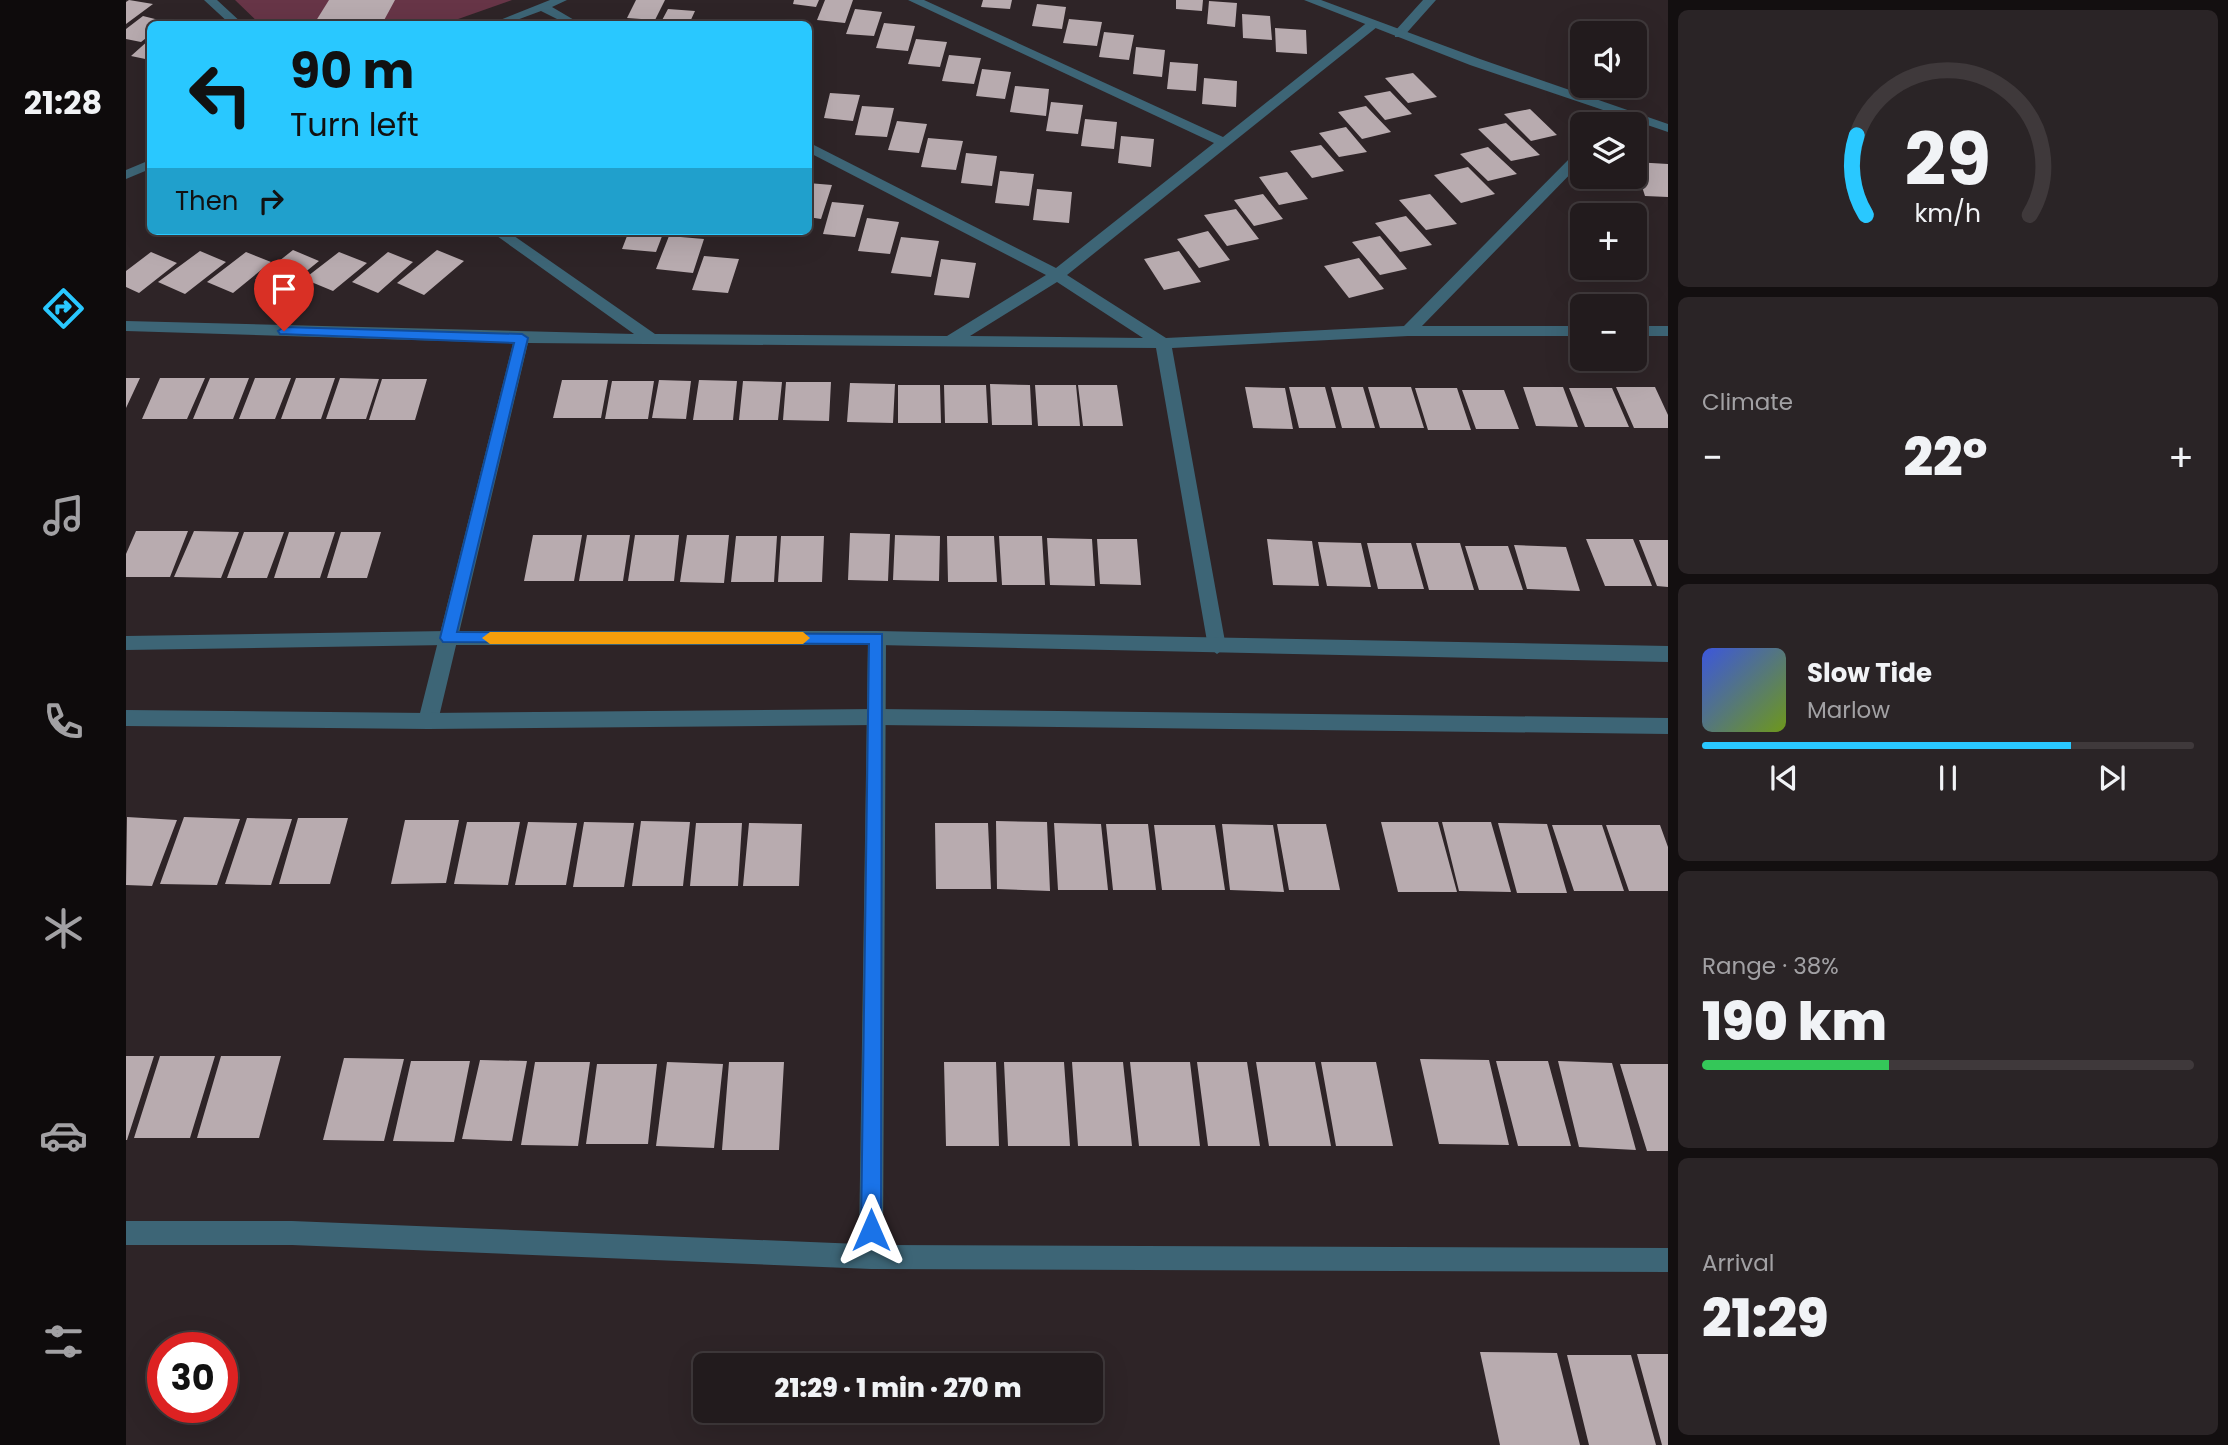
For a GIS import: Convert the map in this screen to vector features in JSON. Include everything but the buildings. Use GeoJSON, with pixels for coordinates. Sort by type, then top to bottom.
{"type":"FeatureCollection","features":[{"type":"Feature","properties":{"kind":"street"},"geometry":{"type":"LineString","coordinates":[[210,0],[234,21]]}},
{"type":"Feature","properties":{"kind":"street"},"geometry":{"type":"LineString","coordinates":[[504,21],[561,0]]}},
{"type":"Feature","properties":{"kind":"street"},"geometry":{"type":"LineString","coordinates":[[914,0],[1223,142]]}},
{"type":"Feature","properties":{"kind":"street"},"geometry":{"type":"LineString","coordinates":[[1310,0],[1619,112]]}},
{"type":"Feature","properties":{"kind":"street"},"geometry":{"type":"LineString","coordinates":[[1399,34],[1430,0]]}},
{"type":"Feature","properties":{"kind":"street"},"geometry":{"type":"LineString","coordinates":[[542,7],[569,21]]}},
{"type":"Feature","properties":{"kind":"street"},"geometry":{"type":"LineString","coordinates":[[949,342],[1057,275],[1373,24]]}},
{"type":"Feature","properties":{"kind":"street"},"geometry":{"type":"LineString","coordinates":[[1647,121],[1668,128]]}},
{"type":"Feature","properties":{"kind":"street"},"geometry":{"type":"LineString","coordinates":[[812,148],[1057,275],[1163,343],[1217,647]]}},
{"type":"Feature","properties":{"kind":"street"},"geometry":{"type":"LineString","coordinates":[[126,175],[147,165]]}},
{"type":"Feature","properties":{"kind":"street"},"geometry":{"type":"LineString","coordinates":[[1408,331],[1570,166]]}},
{"type":"Feature","properties":{"kind":"street"},"geometry":{"type":"LineString","coordinates":[[503,235],[652,339]]}},
{"type":"Feature","properties":{"kind":"street"},"geometry":{"type":"LineString","coordinates":[[126,326],[522,338],[1163,343],[1408,331],[1570,331]]}},
{"type":"Feature","properties":{"kind":"street"},"geometry":{"type":"LineString","coordinates":[[1647,331],[1668,331]]}},
{"type":"Feature","properties":{"kind":"street"},"geometry":{"type":"LineString","coordinates":[[428,721],[522,338]]}},
{"type":"Feature","properties":{"kind":"street"},"geometry":{"type":"LineString","coordinates":[[126,643],[448,638],[877,638],[1217,647],[1668,654]]}},
{"type":"Feature","properties":{"kind":"street"},"geometry":{"type":"LineString","coordinates":[[871,1256],[877,638]]}},
{"type":"Feature","properties":{"kind":"street"},"geometry":{"type":"LineString","coordinates":[[126,719],[428,721],[877,717],[1668,726]]}},
{"type":"Feature","properties":{"kind":"street"},"geometry":{"type":"LineString","coordinates":[[126,1233],[292,1233],[871,1256],[1668,1260]]}},
{"type":"Feature","properties":{"kind":"shaded area"},"geometry":{"type":"Polygon","coordinates":[[[235,0],[512,0],[452,21],[257,21],[235,0]]]}},
{"type":"Feature","properties":{"kind":"slow traffic"},"geometry":{"type":"LineString","coordinates":[[490,638],[803,638]]}},
{"type":"Feature","properties":{"kind":"route"},"geometry":{"type":"LineString","coordinates":[[284,331],[522,338],[448,638],[877,638],[871,1230]]}}]}
